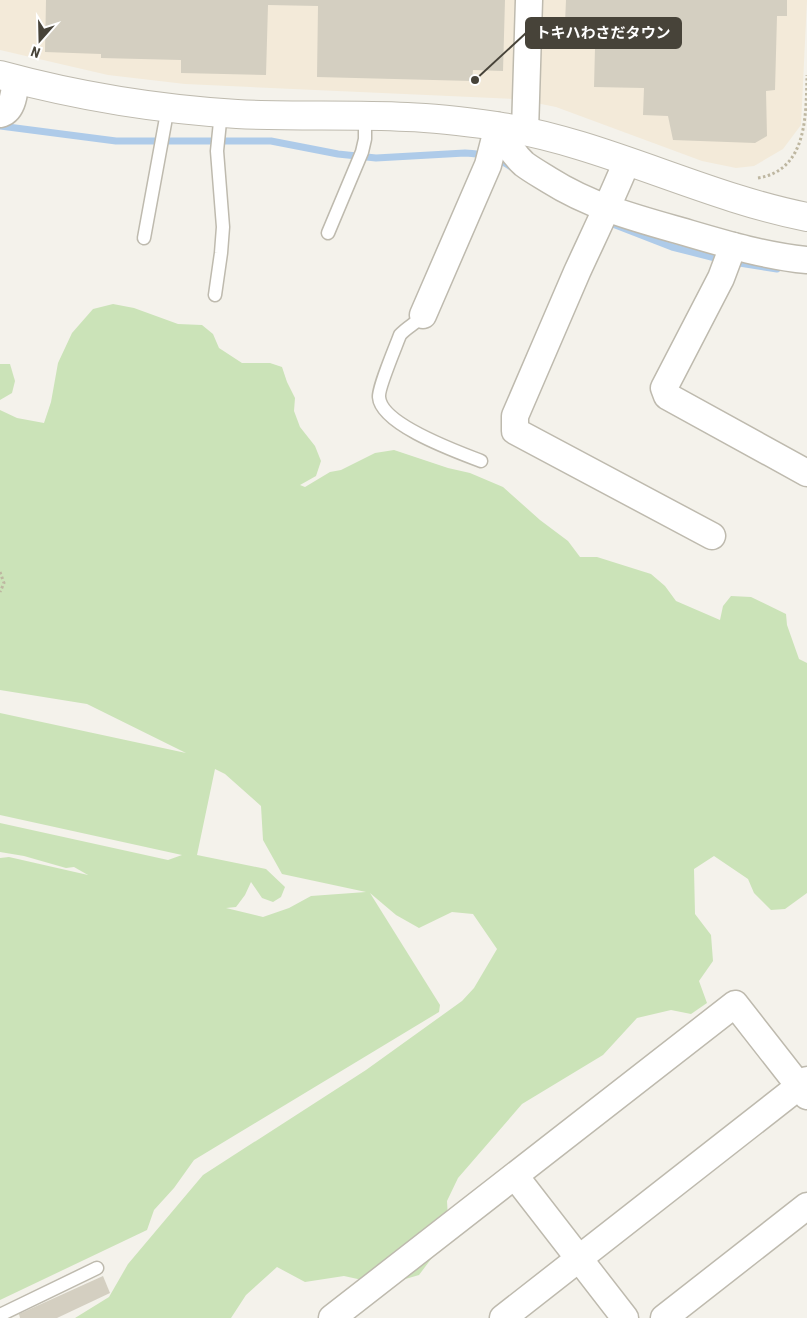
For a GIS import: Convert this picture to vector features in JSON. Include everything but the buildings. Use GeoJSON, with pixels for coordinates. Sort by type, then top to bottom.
{"type":"FeatureCollection","features":[{"type":"Feature","properties":{"kind":"street"},"geometry":{"type":"LineString","coordinates":[[525,132],[529,0]]}},
{"type":"Feature","properties":{"kind":"street"},"geometry":{"type":"LineString","coordinates":[[0,114],[8,110],[8,77],[80,93],[221,112],[435,119],[498,126],[579,145],[744,201],[807,217]]}},
{"type":"Feature","properties":{"kind":"street"},"geometry":{"type":"LineString","coordinates":[[424,315],[490,159],[498,126]]}},
{"type":"Feature","properties":{"kind":"street"},"geometry":{"type":"LineString","coordinates":[[498,126],[511,150],[524,164],[603,216],[768,255],[807,260]]}},
{"type":"Feature","properties":{"kind":"street"},"geometry":{"type":"LineString","coordinates":[[627,160],[515,416],[515,432],[712,536]]}},
{"type":"Feature","properties":{"kind":"street"},"geometry":{"type":"LineString","coordinates":[[733,246],[721,278],[664,388],[665,392],[667,396],[807,473]]}},
{"type":"Feature","properties":{"kind":"street"},"geometry":{"type":"LineString","coordinates":[[332,1318],[735,1004],[804,1087],[503,1318]]}},
{"type":"Feature","properties":{"kind":"street"},"geometry":{"type":"LineString","coordinates":[[515,1176],[625,1318]]}},
{"type":"Feature","properties":{"kind":"street"},"geometry":{"type":"LineString","coordinates":[[664,1318],[807,1206]]}},
{"type":"Feature","properties":{"kind":"lane"},"geometry":{"type":"LineString","coordinates":[[144,238],[168,106]]}},
{"type":"Feature","properties":{"kind":"lane"},"geometry":{"type":"LineString","coordinates":[[215,295],[223,227],[217,150],[221,112]]}},
{"type":"Feature","properties":{"kind":"lane"},"geometry":{"type":"LineString","coordinates":[[328,233],[362,152],[365,139],[364,116]]}},
{"type":"Feature","properties":{"kind":"lane"},"geometry":{"type":"LineString","coordinates":[[424,315],[406,328],[400,335],[379,394],[381,405],[396,421],[426,438],[481,461]]}},
{"type":"Feature","properties":{"kind":"lane"},"geometry":{"type":"LineString","coordinates":[[0,1315],[97,1268]]}},
{"type":"Feature","properties":{"kind":"path"},"geometry":{"type":"LineString","coordinates":[[752,179],[771,175],[782,170],[792,162],[800,151],[806,132],[807,75]]}},
{"type":"Feature","properties":{"kind":"path"},"geometry":{"type":"LineString","coordinates":[[0,572],[4,582],[0,592]]}},
{"type":"Feature","properties":{"kind":"shaded area"},"geometry":{"type":"Polygon","coordinates":[[[0,0],[807,0],[801,125],[783,149],[754,166],[736,168],[702,161],[556,107],[516,99],[185,84],[108,75],[0,50],[0,0]]]}},
{"type":"Feature","properties":{"kind":"green space"},"geometry":{"type":"Polygon","coordinates":[[[113,304],[134,308],[178,324],[202,325],[213,334],[219,348],[242,363],[270,363],[282,367],[295,398],[294,411],[300,427],[315,446],[321,461],[316,476],[300,485],[305,487],[330,472],[341,470],[375,453],[394,450],[448,468],[470,473],[503,487],[540,520],[568,541],[580,557],[597,557],[651,574],[665,586],[676,601],[720,620],[723,606],[731,596],[751,597],[786,614],[787,625],[799,659],[807,663],[807,893],[785,909],[771,910],[754,893],[748,879],[714,856],[694,869],[695,914],[711,935],[713,961],[699,981],[707,1003],[691,1014],[671,1010],[637,1018],[603,1055],[522,1104],[458,1178],[447,1201],[449,1235],[419,1275],[385,1285],[344,1276],[305,1282],[277,1267],[246,1295],[231,1318],[75,1318],[109,1297],[128,1264],[203,1175],[366,1070],[462,1001],[474,988],[497,949],[473,914],[452,912],[419,928],[396,915],[370,893],[440,1005],[439,1012],[194,1160],[174,1188],[154,1210],[147,1230],[0,1300],[0,858],[9,857],[88,875],[74,867],[66,868],[24,856],[0,852],[0,823],[168,860],[182,855],[0,815],[0,713],[186,753],[87,704],[0,690],[0,410],[17,418],[44,423],[51,402],[58,363],[72,333],[93,309],[113,304]],[[215,769],[197,855],[266,869],[285,887],[281,897],[273,902],[262,898],[251,882],[245,895],[236,907],[226,908],[263,917],[289,908],[311,896],[366,892],[282,874],[263,840],[261,806],[225,774],[215,769]]]}},
{"type":"Feature","properties":{"kind":"green space"},"geometry":{"type":"Polygon","coordinates":[[[0,364],[10,364],[15,381],[12,393],[0,400],[0,364]]]}},
{"type":"Feature","properties":{"kind":"waterway"},"geometry":{"type":"LineString","coordinates":[[0,126],[116,141],[271,141],[338,154],[376,158],[472,153],[495,158],[511,167]]}},
{"type":"Feature","properties":{"kind":"waterway"},"geometry":{"type":"LineString","coordinates":[[605,221],[672,247],[723,260]]}},
{"type":"Feature","properties":{"kind":"waterway"},"geometry":{"type":"LineString","coordinates":[[733,262],[777,269]]}},
{"type":"Feature","properties":{"kind":"place","name":"トキハわさだタウン"},"geometry":{"type":"Point","coordinates":[475,80]}}]}
